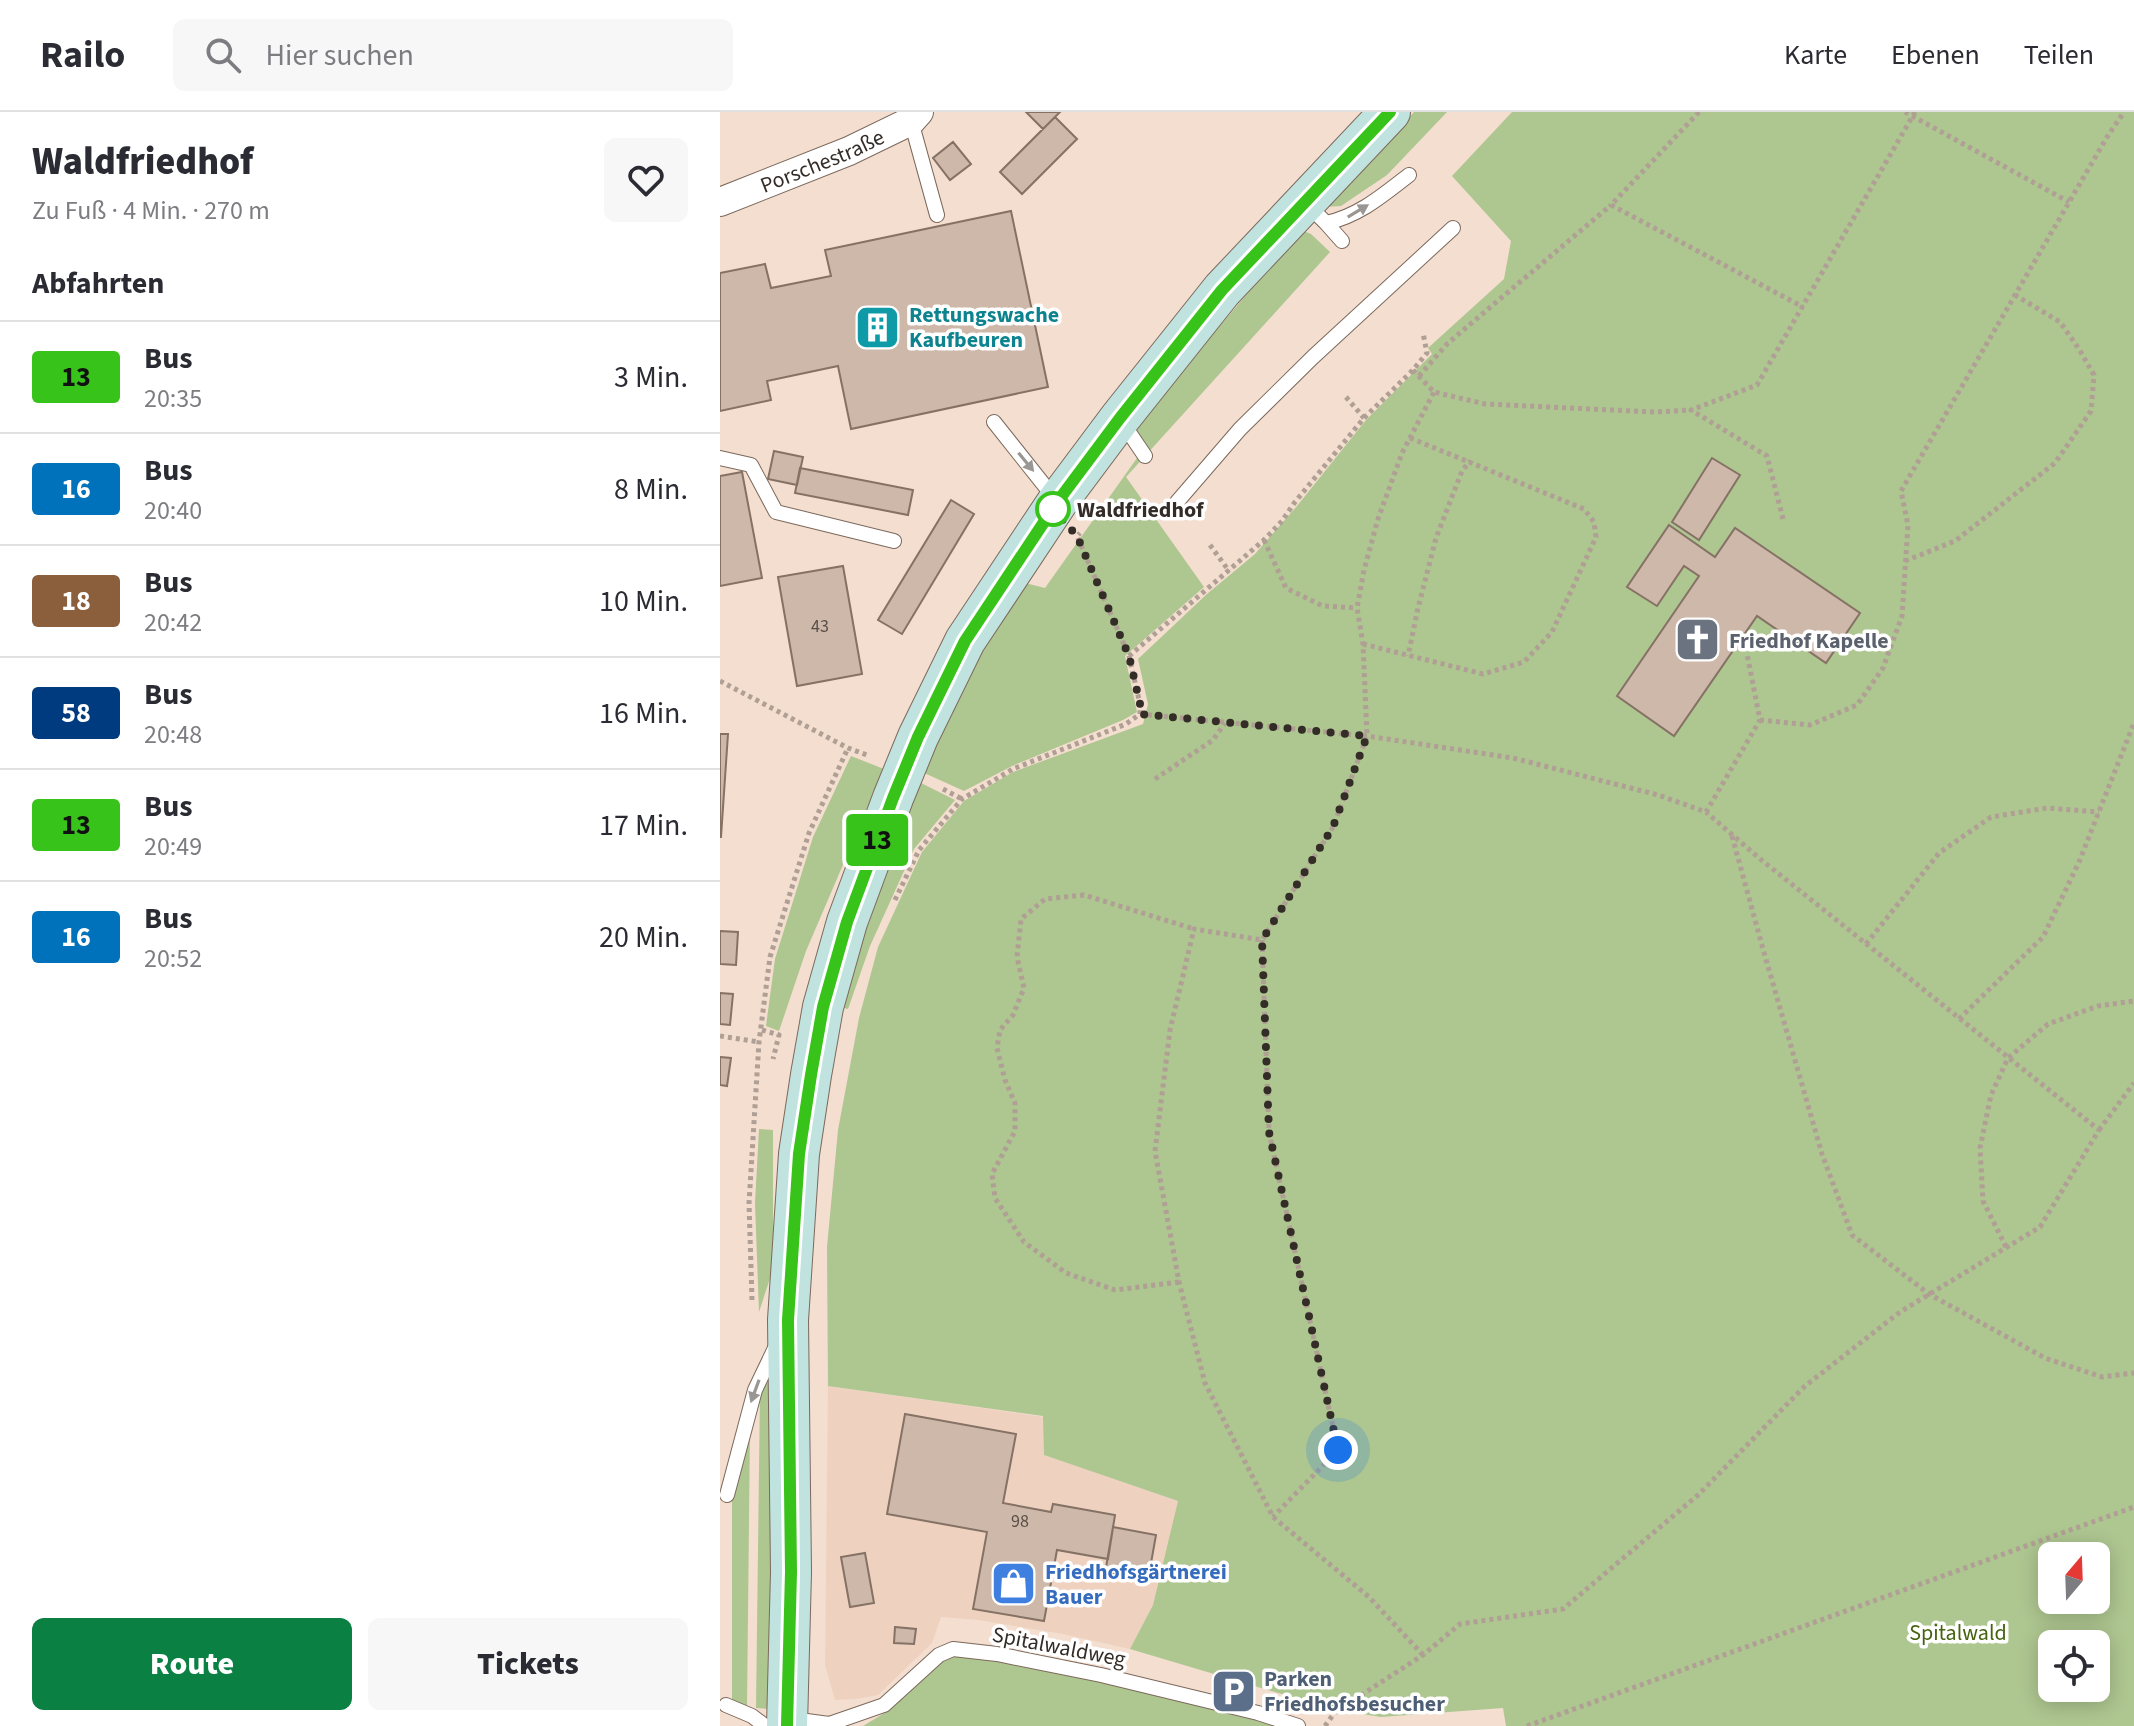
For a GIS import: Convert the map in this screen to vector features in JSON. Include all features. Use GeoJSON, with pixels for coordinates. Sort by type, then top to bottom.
{"type":"FeatureCollection","features":[{"type":"Feature","properties":{"kind":"main road"},"geometry":{"type":"LineString","coordinates":[[780,1724],[791,1572],[788,1320],[799,1154],[823,1007],[847,922],[918,737],[965,641],[1058,501],[1222,290],[1316,213],[1390,112]]}},
{"type":"Feature","properties":{"kind":"street","name":"Porschestraße"},"geometry":{"type":"LineString","coordinates":[[720,202],[849,151],[915,117]]}},
{"type":"Feature","properties":{"kind":"lane"},"geometry":{"type":"LineString","coordinates":[[915,117],[937,215]]}},
{"type":"Feature","properties":{"kind":"lane"},"geometry":{"type":"LineString","coordinates":[[1316,213],[1345,219],[1409,175]]}},
{"type":"Feature","properties":{"kind":"lane"},"geometry":{"type":"LineString","coordinates":[[1316,213],[1342,241]]}},
{"type":"Feature","properties":{"kind":"lane"},"geometry":{"type":"LineString","coordinates":[[1177,502],[1261,408],[1453,228]]}},
{"type":"Feature","properties":{"kind":"lane"},"geometry":{"type":"LineString","coordinates":[[1120,418],[1145,456]]}},
{"type":"Feature","properties":{"kind":"lane"},"geometry":{"type":"LineString","coordinates":[[994,422],[1058,501]]}},
{"type":"Feature","properties":{"kind":"lane"},"geometry":{"type":"LineString","coordinates":[[720,458],[751,465],[776,512],[894,541]]}},
{"type":"Feature","properties":{"kind":"lane"},"geometry":{"type":"LineString","coordinates":[[727,1495],[755,1390],[788,1320]]}},
{"type":"Feature","properties":{"kind":"lane","name":"Spitalwaldweg"},"geometry":{"type":"LineString","coordinates":[[829,1724],[884,1705],[939,1655],[953,1649],[997,1654],[1101,1675],[1258,1713],[1298,1726]]}},
{"type":"Feature","properties":{"kind":"lane"},"geometry":{"type":"LineString","coordinates":[[726,1705],[780,1724],[829,1724]]}},
{"type":"Feature","properties":{"kind":"path"},"geometry":{"type":"LineString","coordinates":[[1419,376],[1448,343],[1611,205],[1699,112]]}},
{"type":"Feature","properties":{"kind":"path"},"geometry":{"type":"LineString","coordinates":[[1905,112],[1914,114],[2069,202]]}},
{"type":"Feature","properties":{"kind":"path"},"geometry":{"type":"LineString","coordinates":[[1760,720],[1810,725],[1857,705],[1883,668],[1902,616],[1908,525],[1901,491],[2124,112]]}},
{"type":"Feature","properties":{"kind":"path"},"geometry":{"type":"LineString","coordinates":[[1413,370],[1434,392],[1485,404],[1655,412],[1691,410],[1757,385],[1914,114]]}},
{"type":"Feature","properties":{"kind":"path"},"geometry":{"type":"LineString","coordinates":[[1611,205],[1803,307]]}},
{"type":"Feature","properties":{"kind":"path"},"geometry":{"type":"LineString","coordinates":[[1905,561],[1955,541],[2055,463],[2091,411],[2094,375],[2079,349],[2060,322],[2015,295]]}},
{"type":"Feature","properties":{"kind":"path"},"geometry":{"type":"LineString","coordinates":[[1129,656],[1229,571],[1282,521],[1293,501],[1364,418],[1427,353],[1423,333]]}},
{"type":"Feature","properties":{"kind":"path"},"geometry":{"type":"LineString","coordinates":[[1273,1517],[1338,1450],[1269,1132],[1262,940],[1333,827],[1367,736],[1363,644],[1357,608],[1364,570],[1378,519],[1402,453],[1434,392]]}},
{"type":"Feature","properties":{"kind":"path"},"geometry":{"type":"LineString","coordinates":[[1346,397],[1364,418]]}},
{"type":"Feature","properties":{"kind":"path"},"geometry":{"type":"LineString","coordinates":[[1691,410],[1767,456],[1783,519]]}},
{"type":"Feature","properties":{"kind":"path"},"geometry":{"type":"LineString","coordinates":[[1363,644],[1483,674],[1524,662],[1552,632],[1596,537],[1594,522],[1584,509],[1410,438]]}},
{"type":"Feature","properties":{"kind":"path"},"geometry":{"type":"LineString","coordinates":[[1408,656],[1436,538],[1462,471],[1469,462]]}},
{"type":"Feature","properties":{"kind":"path"},"geometry":{"type":"LineString","coordinates":[[1077,536],[1129,656],[1140,714]]}},
{"type":"Feature","properties":{"kind":"path"},"geometry":{"type":"LineString","coordinates":[[1264,540],[1286,588],[1323,606],[1357,608]]}},
{"type":"Feature","properties":{"kind":"path"},"geometry":{"type":"LineString","coordinates":[[1210,545],[1229,571]]}},
{"type":"Feature","properties":{"kind":"path"},"geometry":{"type":"LineString","coordinates":[[1706,812],[1760,720],[1747,654]]}},
{"type":"Feature","properties":{"kind":"path"},"geometry":{"type":"LineString","coordinates":[[720,681],[867,755]]}},
{"type":"Feature","properties":{"kind":"path"},"geometry":{"type":"LineString","coordinates":[[894,904],[919,850],[962,799],[1013,769],[1126,724],[1140,714],[1367,736],[1513,758],[1658,795],[1706,812],[2099,1130]]}},
{"type":"Feature","properties":{"kind":"path"},"geometry":{"type":"LineString","coordinates":[[1155,779],[1213,740],[1225,722]]}},
{"type":"Feature","properties":{"kind":"path"},"geometry":{"type":"LineString","coordinates":[[1959,1019],[2043,937],[2079,862],[2134,723]]}},
{"type":"Feature","properties":{"kind":"path"},"geometry":{"type":"LineString","coordinates":[[943,789],[962,799]]}},
{"type":"Feature","properties":{"kind":"path"},"geometry":{"type":"LineString","coordinates":[[1866,944],[1939,853],[1991,817],[2047,808],[2099,812]]}},
{"type":"Feature","properties":{"kind":"path"},"geometry":{"type":"LineString","coordinates":[[1732,835],[1822,1154],[1852,1235],[1929,1294],[2045,1358],[2102,1377],[2134,1373]]}},
{"type":"Feature","properties":{"kind":"path"},"geometry":{"type":"LineString","coordinates":[[1179,1282],[1115,1290],[1066,1273],[1024,1242],[995,1198],[992,1174],[1015,1131],[1015,1103],[997,1048],[1000,1030],[1013,1015],[1024,988],[1017,957],[1021,919],[1045,899],[1084,895],[1194,929],[1262,940]]}},
{"type":"Feature","properties":{"kind":"path"},"geometry":{"type":"LineString","coordinates":[[1194,929],[1170,1030],[1155,1151],[1179,1282],[1205,1383],[1273,1517],[1369,1597],[1423,1655]]}},
{"type":"Feature","properties":{"kind":"path"},"geometry":{"type":"LineString","coordinates":[[2006,1247],[1983,1201],[1980,1148],[1991,1095],[2008,1058],[2048,1024],[2098,1006],[2134,1001]]}},
{"type":"Feature","properties":{"kind":"path"},"geometry":{"type":"LineString","coordinates":[[762,1030],[779,1035],[773,1059]]}},
{"type":"Feature","properties":{"kind":"path"},"geometry":{"type":"LineString","coordinates":[[720,1036],[759,1042]]}},
{"type":"Feature","properties":{"kind":"path"},"geometry":{"type":"LineString","coordinates":[[1325,1726],[1335,1712],[1423,1655],[1460,1624],[1563,1609],[1698,1495],[1805,1386],[1900,1312],[2040,1227],[2099,1130],[2134,1083]]}},
{"type":"Feature","properties":{"kind":"path"},"geometry":{"type":"LineString","coordinates":[[1527,1726],[2134,1507]]}},
{"type":"Feature","properties":{"kind":"shaded area"},"geometry":{"type":"Polygon","coordinates":[[[828,1386],[1044,1417],[1044,1455],[1178,1501],[1153,1605],[1130,1649],[1063,1634],[941,1617],[932,1643],[878,1695],[835,1700],[825,1665],[828,1386]]]}},
{"type":"Feature","properties":{"kind":"green space"},"geometry":{"type":"Polygon","coordinates":[[[1414,112],[1447,112],[1387,175],[1341,206],[1324,207],[1414,112]]]}},
{"type":"Feature","properties":{"kind":"green space","name":"Waldfriedhof"},"geometry":{"type":"Polygon","coordinates":[[[1512,112],[2134,112],[2134,1726],[1506,1726],[1503,1708],[1381,1717],[1332,1709],[1130,1649],[1153,1605],[1178,1501],[1044,1455],[1043,1416],[828,1386],[827,1247],[838,1130],[859,1018],[878,947],[922,852],[964,801],[1013,772],[1143,724],[1148,704],[1138,659],[1255,554],[1366,420],[1432,354],[1428,348],[1504,279],[1511,241],[1452,176],[1512,112]]]}},
{"type":"Feature","properties":{"kind":"green space"},"geometry":{"type":"Polygon","coordinates":[[[1301,230],[1311,234],[1330,252],[1126,477],[1204,587],[1125,656],[1137,712],[1012,766],[964,791],[922,772],[982,645],[1021,582],[1045,588],[1142,451],[1133,429],[1301,230]]]}},
{"type":"Feature","properties":{"kind":"green space"},"geometry":{"type":"Polygon","coordinates":[[[851,756],[884,769],[806,951],[779,1031],[766,1026],[775,959],[813,837],[851,756]]]}},
{"type":"Feature","properties":{"kind":"green space"},"geometry":{"type":"Polygon","coordinates":[[[917,781],[955,800],[914,849],[870,946],[848,1009],[840,1007],[863,931],[917,781]]]}},
{"type":"Feature","properties":{"kind":"green space"},"geometry":{"type":"Polygon","coordinates":[[[759,1129],[773,1130],[773,1269],[759,1312],[755,1203],[759,1129]]]}},
{"type":"Feature","properties":{"kind":"green space"},"geometry":{"type":"Polygon","coordinates":[[[771,1379],[770,1709],[756,1708],[760,1392],[771,1379]]]}},
{"type":"Feature","properties":{"kind":"green space"},"geometry":{"type":"Polygon","coordinates":[[[750,1425],[747,1708],[732,1701],[732,1496],[750,1425]]]}},
{"type":"Feature","properties":{"kind":"green space"},"geometry":{"type":"Polygon","coordinates":[[[954,1655],[1040,1668],[1256,1717],[1278,1726],[863,1726],[888,1711],[943,1660],[954,1655]]]}},
{"type":"Feature","properties":{"kind":"building"},"geometry":{"type":"Polygon","coordinates":[[[1026,112],[1060,112],[1043,129],[1026,112]]]}},
{"type":"Feature","properties":{"kind":"building"},"geometry":{"type":"Polygon","coordinates":[[[1055,117],[1077,139],[1022,194],[1000,172],[1055,117]]]}},
{"type":"Feature","properties":{"kind":"building"},"geometry":{"type":"Polygon","coordinates":[[[953,142],[971,164],[950,180],[933,158],[953,142]]]}},
{"type":"Feature","properties":{"kind":"building","name":"Rettungswache Kaufbeuren"},"geometry":{"type":"Polygon","coordinates":[[[1011,211],[1048,387],[851,429],[838,366],[767,381],[771,400],[720,411],[720,273],[765,264],[771,288],[831,276],[825,250],[1011,211]]]}},
{"type":"Feature","properties":{"kind":"building"},"geometry":{"type":"Polygon","coordinates":[[[774,451],[803,457],[797,485],[768,479],[774,451]]]}},
{"type":"Feature","properties":{"kind":"building"},"geometry":{"type":"Polygon","coordinates":[[[1712,458],[1740,475],[1699,540],[1672,522],[1712,458]]]}},
{"type":"Feature","properties":{"kind":"building"},"geometry":{"type":"Polygon","coordinates":[[[800,468],[913,490],[908,515],[795,493],[800,468]]]}},
{"type":"Feature","properties":{"kind":"building"},"geometry":{"type":"Polygon","coordinates":[[[742,472],[762,578],[720,586],[720,476],[742,472]]]}},
{"type":"Feature","properties":{"kind":"building"},"geometry":{"type":"Polygon","coordinates":[[[951,500],[974,514],[902,634],[878,620],[951,500]]]}},
{"type":"Feature","properties":{"kind":"building","name":"Friedhof Kapelle"},"geometry":{"type":"Polygon","coordinates":[[[1669,525],[1715,557],[1735,528],[1860,613],[1826,663],[1757,616],[1674,736],[1617,696],[1699,576],[1684,566],[1657,606],[1627,587],[1669,525]]]}},
{"type":"Feature","properties":{"kind":"building"},"geometry":{"type":"Polygon","coordinates":[[[843,566],[862,674],[797,686],[778,577],[843,566]]]}},
{"type":"Feature","properties":{"kind":"building"},"geometry":{"type":"Polygon","coordinates":[[[720,734],[728,734],[721,837],[720,837],[720,734]]]}},
{"type":"Feature","properties":{"kind":"building"},"geometry":{"type":"Polygon","coordinates":[[[720,931],[738,932],[736,965],[720,964],[720,931]]]}},
{"type":"Feature","properties":{"kind":"building"},"geometry":{"type":"Polygon","coordinates":[[[720,993],[733,994],[730,1025],[720,1024],[720,993]]]}},
{"type":"Feature","properties":{"kind":"building"},"geometry":{"type":"Polygon","coordinates":[[[720,1057],[731,1058],[727,1086],[720,1085],[720,1057]]]}},
{"type":"Feature","properties":{"kind":"building"},"geometry":{"type":"Polygon","coordinates":[[[905,1414],[1016,1434],[1003,1503],[1051,1512],[1053,1504],[1115,1515],[1108,1559],[1057,1550],[1044,1621],[973,1609],[987,1532],[887,1514],[905,1414]]]}},
{"type":"Feature","properties":{"kind":"building"},"geometry":{"type":"Polygon","coordinates":[[[1113,1527],[1156,1535],[1148,1580],[1105,1573],[1113,1527]]]}},
{"type":"Feature","properties":{"kind":"building"},"geometry":{"type":"Polygon","coordinates":[[[865,1553],[874,1603],[850,1607],[841,1557],[865,1553]]]}},
{"type":"Feature","properties":{"kind":"building"},"geometry":{"type":"Polygon","coordinates":[[[895,1627],[916,1629],[914,1644],[894,1643],[895,1627]]]}},
{"type":"Feature","properties":{"kind":"bus line","name":"13"},"geometry":{"type":"LineString","coordinates":[[787,1726],[791,1572],[788,1320],[799,1154],[823,1007],[847,922],[893,798],[918,737],[965,641],[1058,501],[1222,290],[1390,112]]}},
{"type":"Feature","properties":{"kind":"place","name":"Rettungswache Kaufbeuren"},"geometry":{"type":"Point","coordinates":[878,327]}},
{"type":"Feature","properties":{"kind":"place","name":"Waldfriedhof"},"geometry":{"type":"Point","coordinates":[1053,509]}},
{"type":"Feature","properties":{"kind":"place","name":"Friedhof Kapelle"},"geometry":{"type":"Point","coordinates":[1698,640]}},
{"type":"Feature","properties":{"kind":"place","name":"Friedhofsgärtnerei Bauer"},"geometry":{"type":"Point","coordinates":[1014,1584]}},
{"type":"Feature","properties":{"kind":"place","name":"Parken Friedhofsbesucher"},"geometry":{"type":"Point","coordinates":[1233,1691]}},
{"type":"Feature","properties":{"kind":"route"},"geometry":{"type":"LineString","coordinates":[[1053,509],[1077,536],[1129,656],[1140,714],[1367,736],[1333,827],[1262,940],[1269,1132],[1338,1450]]}},
{"type":"Feature","properties":{"kind":"park label","name":"Spitalwald"},"geometry":{"type":"Point","coordinates":[1958,1632]}}]}
